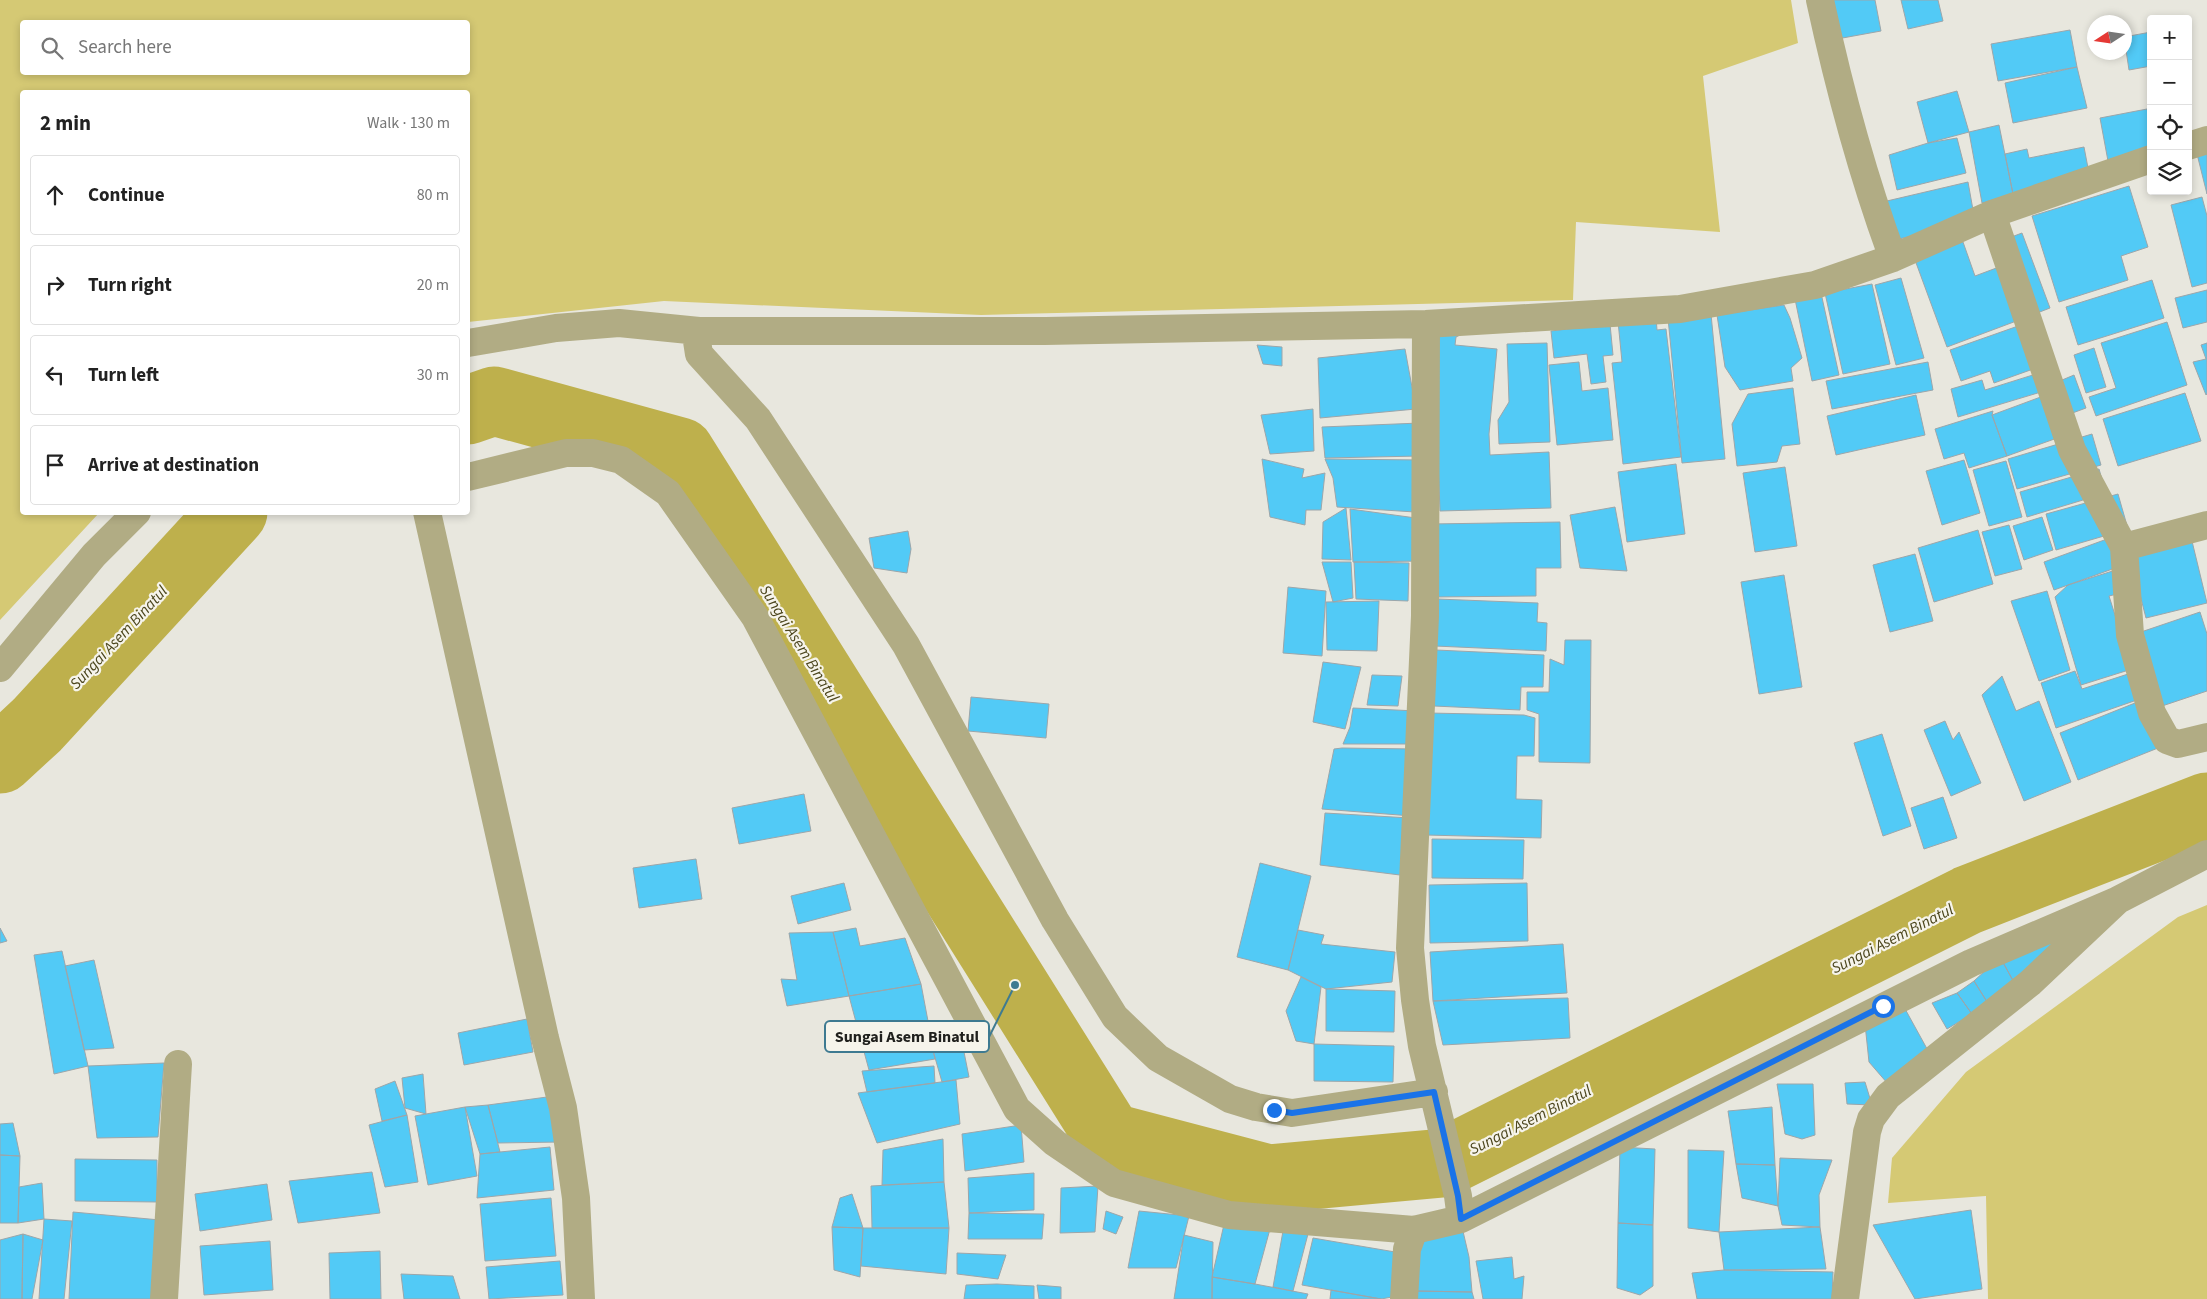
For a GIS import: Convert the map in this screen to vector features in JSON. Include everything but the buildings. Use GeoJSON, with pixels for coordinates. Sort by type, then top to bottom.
{"type":"FeatureCollection","features":[{"type":"Feature","properties":{"kind":"street"},"geometry":{"type":"LineString","coordinates":[[1820,0],[1839,85],[1873,204],[1893,258]]}},
{"type":"Feature","properties":{"kind":"street"},"geometry":{"type":"LineString","coordinates":[[2192,145],[2207,140]]}},
{"type":"Feature","properties":{"kind":"street"},"geometry":{"type":"LineString","coordinates":[[470,343],[556,328],[619,323],[699,331],[1045,331],[1426,324],[1680,309],[1816,285],[1893,258],[1992,214],[2147,160]]}},
{"type":"Feature","properties":{"kind":"street"},"geometry":{"type":"LineString","coordinates":[[1992,214],[2072,450],[2124,547],[2130,636],[2152,713],[2166,740],[2178,744],[2207,737]]}},
{"type":"Feature","properties":{"kind":"street"},"geometry":{"type":"LineString","coordinates":[[1426,324],[1426,616],[1410,948],[1422,1046],[1460,1208]]}},
{"type":"Feature","properties":{"kind":"street"},"geometry":{"type":"LineString","coordinates":[[699,331],[697,341],[699,354],[758,420],[906,645],[1056,920],[1115,1017],[1158,1058],[1230,1099],[1256,1108],[1292,1113],[1435,1097]]}},
{"type":"Feature","properties":{"kind":"street"},"geometry":{"type":"LineString","coordinates":[[470,477],[566,453],[593,453],[621,460],[668,493],[755,617],[1017,1109],[1055,1142],[1114,1182],[1229,1215],[1414,1230],[1962,967],[2118,900],[2207,854]]}},
{"type":"Feature","properties":{"kind":"street"},"geometry":{"type":"LineString","coordinates":[[0,668],[94,555],[134,515]]}},
{"type":"Feature","properties":{"kind":"street"},"geometry":{"type":"LineString","coordinates":[[428,515],[545,1038],[563,1108],[576,1198],[581,1299]]}},
{"type":"Feature","properties":{"kind":"street"},"geometry":{"type":"LineString","coordinates":[[2124,547],[2207,525]]}},
{"type":"Feature","properties":{"kind":"street"},"geometry":{"type":"LineString","coordinates":[[1846,1299],[1867,1132],[1871,1119],[1888,1096],[2030,983],[2118,900]]}},
{"type":"Feature","properties":{"kind":"street"},"geometry":{"type":"LineString","coordinates":[[164,1299],[178,1064]]}},
{"type":"Feature","properties":{"kind":"street"},"geometry":{"type":"LineString","coordinates":[[1404,1299],[1406,1249],[1414,1230]]}},
{"type":"Feature","properties":{"kind":"shaded area"},"geometry":{"type":"Polygon","coordinates":[[[0,0],[1791,0],[1798,43],[1703,76],[1720,232],[1576,222],[1573,300],[981,315],[664,301],[470,322],[470,90],[20,90],[20,515],[97,515],[0,620],[0,0]]]}},
{"type":"Feature","properties":{"kind":"shaded area"},"geometry":{"type":"Polygon","coordinates":[[[2207,905],[2207,1299],[1988,1299],[1986,1196],[1888,1203],[1892,1158],[1966,1072],[2178,917],[2207,905]]]}},
{"type":"Feature","properties":{"kind":"waterway","name":"Sungai Asem Binatul"},"geometry":{"type":"LineString","coordinates":[[470,409],[494,401],[680,452],[1109,1137],[1268,1179],[1443,1163],[1968,900],[2207,807]]}},
{"type":"Feature","properties":{"kind":"waterway","name":"Sungai Asem Binatul"},"geometry":{"type":"LineString","coordinates":[[0,759],[37,725],[230,515]]}},
{"type":"Feature","properties":{"kind":"place","name":"Sungai Asem Binatul"},"geometry":{"type":"Point","coordinates":[1015,985]}},
{"type":"Feature","properties":{"kind":"route"},"geometry":{"type":"LineString","coordinates":[[1274,1110],[1292,1113],[1434,1092],[1458,1196],[1461,1219],[1883,1006]]}}]}
